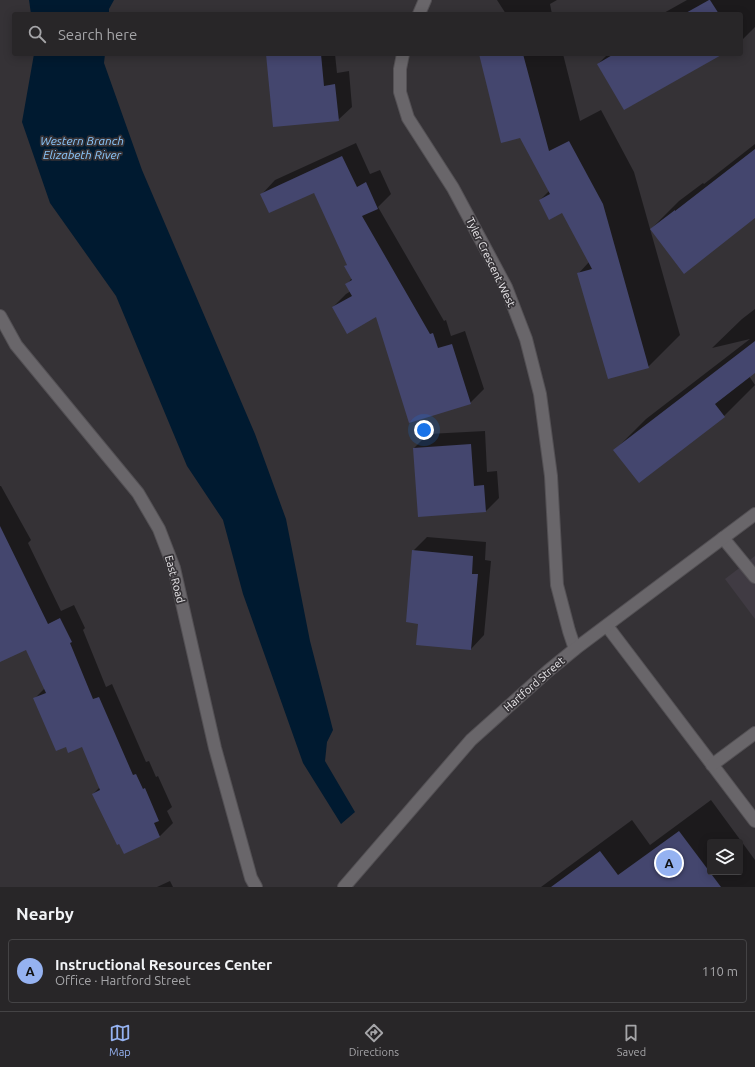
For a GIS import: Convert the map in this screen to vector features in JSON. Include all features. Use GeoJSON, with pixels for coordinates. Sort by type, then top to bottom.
{"type":"FeatureCollection","features":[{"type":"Feature","properties":{"kind":"street"},"geometry":{"type":"LineString","coordinates":[[420,12],[425,0]]}},
{"type":"Feature","properties":{"kind":"street","name":"Tyler Crescent West"},"geometry":{"type":"LineString","coordinates":[[403,56],[400,70],[400,92],[408,118],[453,188],[506,287],[526,340],[540,394],[551,476],[558,585],[575,649]]}},
{"type":"Feature","properties":{"kind":"street","name":"East Road"},"geometry":{"type":"LineString","coordinates":[[0,316],[16,345],[138,493],[160,529],[174,568],[215,748],[251,878],[256,887]]}},
{"type":"Feature","properties":{"kind":"street","name":"Hartford Street"},"geometry":{"type":"LineString","coordinates":[[344,887],[471,740],[548,671],[575,649],[755,514]]}},
{"type":"Feature","properties":{"kind":"street"},"geometry":{"type":"LineString","coordinates":[[723,538],[755,577]]}},
{"type":"Feature","properties":{"kind":"street"},"geometry":{"type":"LineString","coordinates":[[607,626],[755,821]]}},
{"type":"Feature","properties":{"kind":"street"},"geometry":{"type":"LineString","coordinates":[[712,764],[755,733]]}},
{"type":"Feature","properties":{"kind":"shaded area"},"geometry":{"type":"Polygon","coordinates":[[[755,556],[755,619],[725,579],[755,556]]]}},
{"type":"Feature","properties":{"kind":"water"},"geometry":{"type":"Polygon","coordinates":[[[29,0],[114,0],[109,12],[31,12],[29,0]]]}},
{"type":"Feature","properties":{"kind":"water","name":"Western Branch Elizabeth River"},"geometry":{"type":"Polygon","coordinates":[[[34,56],[105,56],[104,63],[142,170],[255,434],[286,519],[310,641],[333,730],[327,742],[325,761],[355,812],[341,824],[303,763],[243,594],[223,520],[187,466],[116,296],[50,203],[22,122],[34,56]]]}},
{"type":"Feature","properties":{"kind":"building"},"geometry":{"type":"Polygon","coordinates":[[[710,0],[718,12],[688,12],[710,0]]]}},
{"type":"Feature","properties":{"kind":"building"},"geometry":{"type":"Polygon","coordinates":[[[266,56],[321,56],[324,86],[335,84],[339,121],[273,127],[266,56]]]}},
{"type":"Feature","properties":{"kind":"building"},"geometry":{"type":"Polygon","coordinates":[[[479,56],[524,56],[549,151],[569,141],[603,204],[649,368],[608,379],[577,273],[592,269],[562,213],[549,220],[539,200],[550,194],[520,138],[501,143],[479,56]]]}},
{"type":"Feature","properties":{"kind":"building"},"geometry":{"type":"Polygon","coordinates":[[[611,56],[719,56],[624,110],[597,64],[611,56]]]}},
{"type":"Feature","properties":{"kind":"building"},"geometry":{"type":"Polygon","coordinates":[[[755,149],[755,218],[684,274],[650,229],[755,149]]]}},
{"type":"Feature","properties":{"kind":"building"},"geometry":{"type":"Polygon","coordinates":[[[342,156],[357,187],[366,182],[378,209],[362,216],[430,334],[433,333],[438,348],[452,344],[471,404],[409,423],[376,317],[347,334],[332,307],[352,296],[345,284],[352,280],[344,266],[347,265],[314,193],[269,213],[260,194],[342,156]]]}},
{"type":"Feature","properties":{"kind":"building"},"geometry":{"type":"Polygon","coordinates":[[[755,341],[755,373],[715,404],[725,417],[639,483],[613,450],[755,341]]]}},
{"type":"Feature","properties":{"kind":"building"},"geometry":{"type":"Polygon","coordinates":[[[471,444],[474,486],[484,485],[486,512],[418,517],[413,448],[471,444]]]}},
{"type":"Feature","properties":{"kind":"building"},"geometry":{"type":"Polygon","coordinates":[[[0,526],[48,624],[60,618],[72,642],[70,643],[93,699],[99,697],[133,775],[136,774],[143,789],[145,788],[159,821],[154,823],[160,837],[124,854],[119,844],[117,845],[92,794],[100,790],[82,747],[68,753],[66,747],[56,751],[33,698],[46,693],[26,650],[0,662],[0,526]]]}},
{"type":"Feature","properties":{"kind":"building"},"geometry":{"type":"Polygon","coordinates":[[[412,550],[473,556],[472,574],[478,574],[471,650],[416,645],[418,624],[406,622],[412,550]]]}},
{"type":"Feature","properties":{"kind":"building"},"geometry":{"type":"Polygon","coordinates":[[[679,831],[707,868],[707,875],[712,875],[721,887],[551,887],[600,851],[618,875],[679,831]]]}},
{"type":"Feature","properties":{"kind":"place","name":"Instructional Resources Center"},"geometry":{"type":"Point","coordinates":[669,863]}}]}
